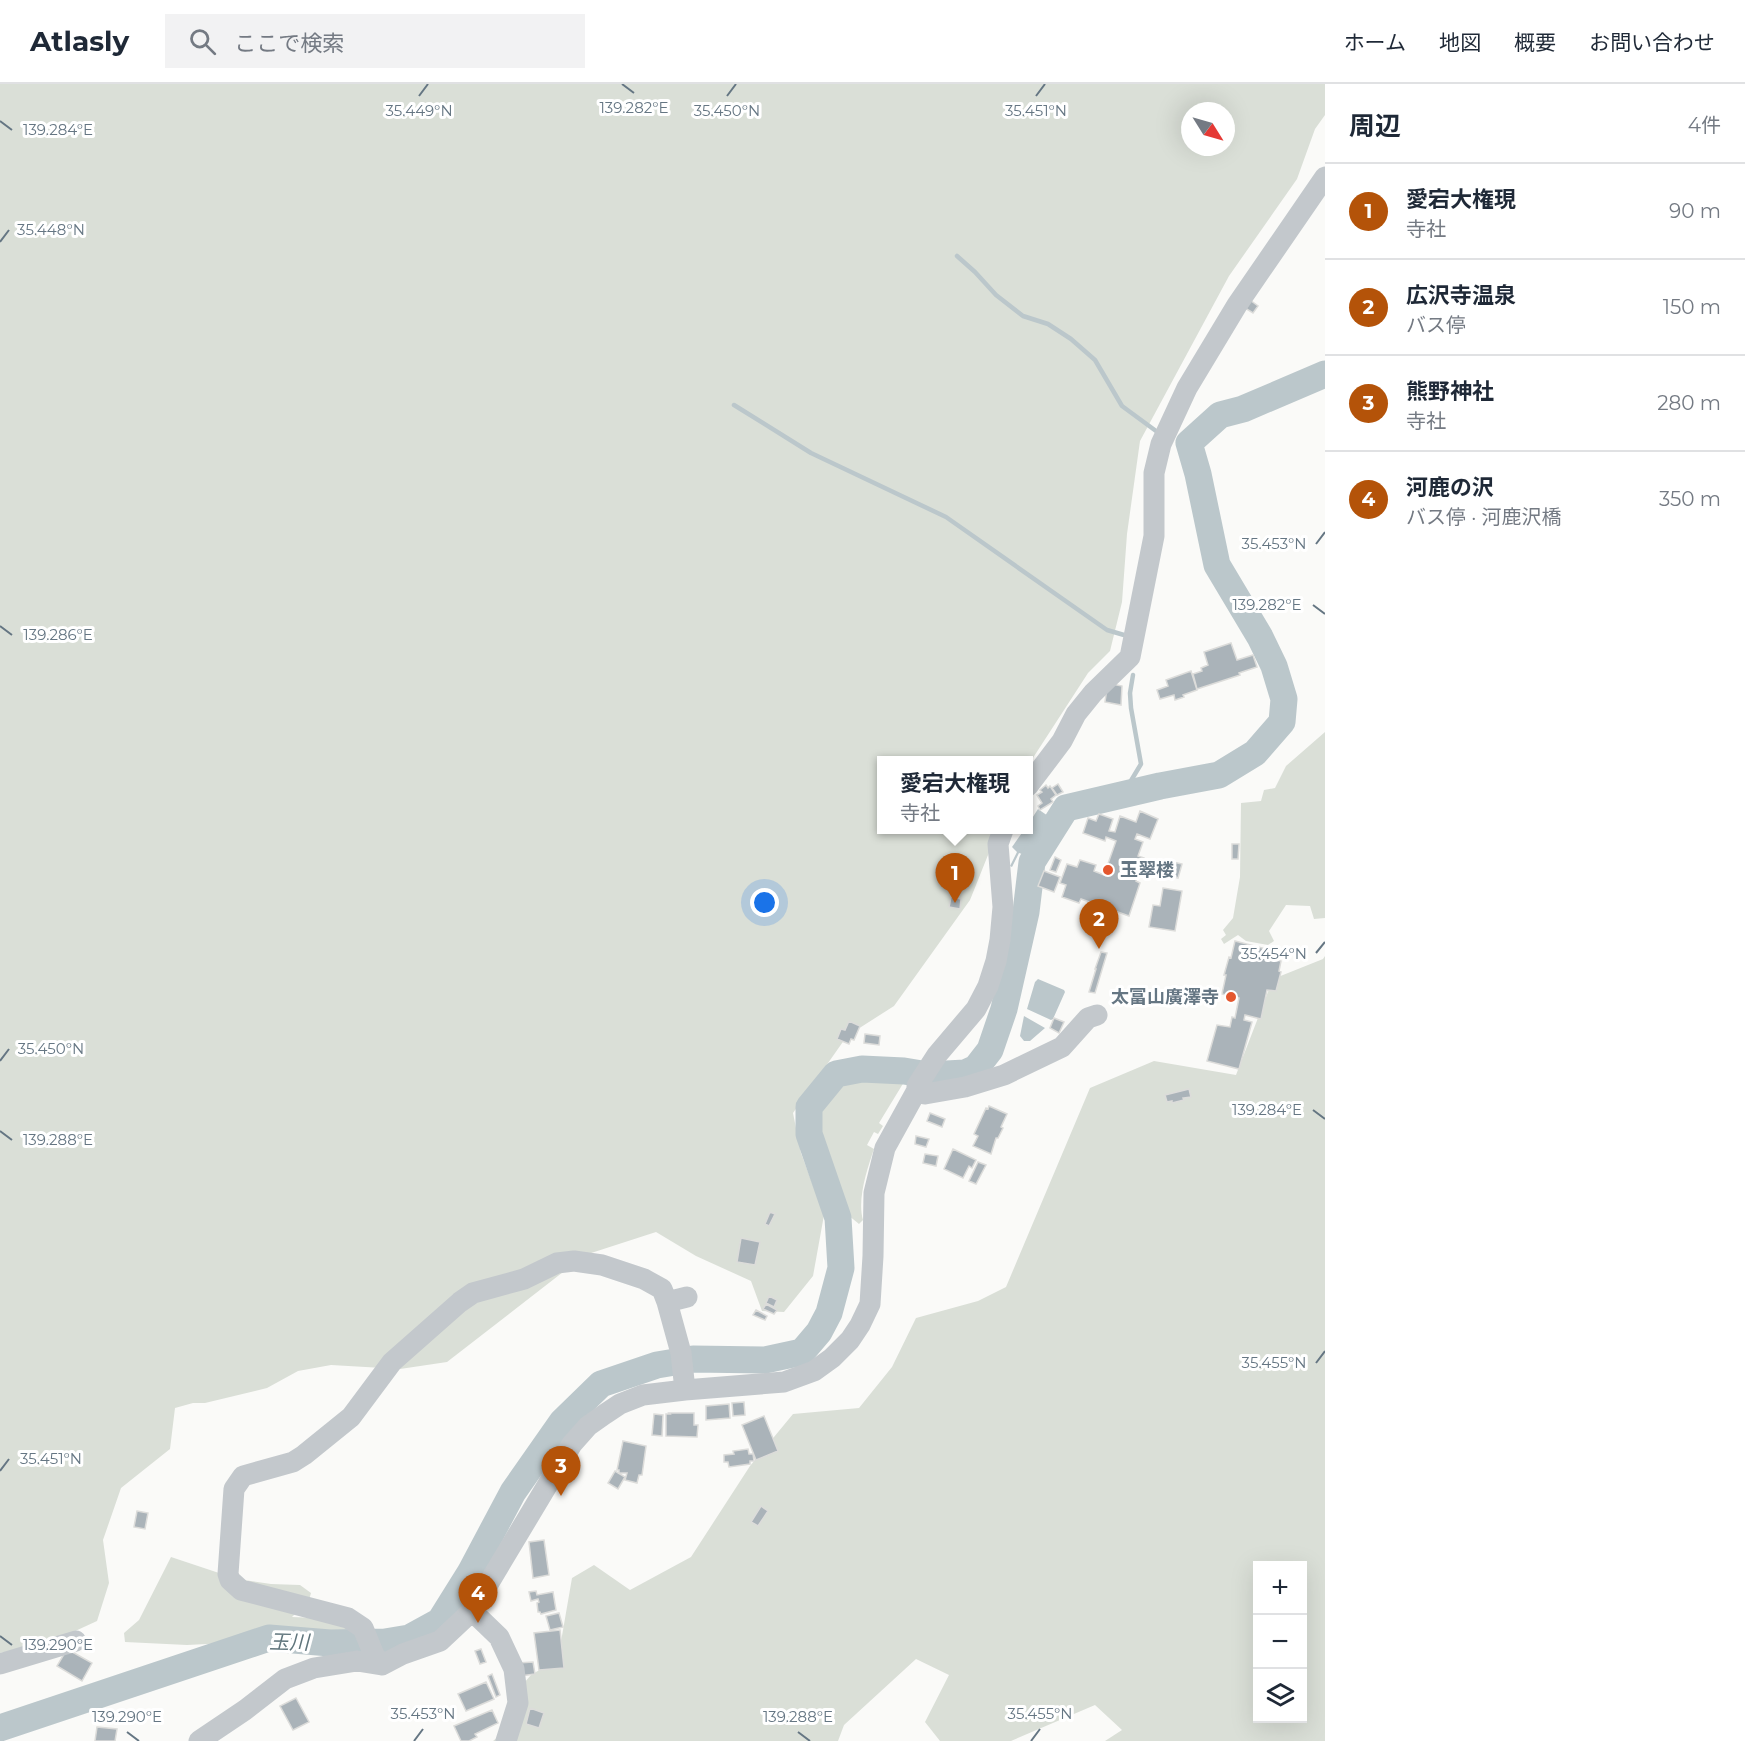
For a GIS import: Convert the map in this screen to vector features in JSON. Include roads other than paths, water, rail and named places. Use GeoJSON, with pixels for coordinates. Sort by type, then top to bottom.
{"type":"FeatureCollection","features":[{"type":"Feature","properties":{"kind":"street"},"geometry":{"type":"LineString","coordinates":[[1033,781],[1062,741],[1076,714],[1093,693],[1130,657],[1154,536],[1154,473],[1161,444],[1187,388],[1237,305],[1325,177]]}},
{"type":"Feature","properties":{"kind":"street"},"geometry":{"type":"LineString","coordinates":[[199,1741],[285,1679],[314,1668],[378,1660],[403,1654],[440,1641],[472,1611],[572,1444],[588,1426],[620,1404],[642,1395],[784,1382],[814,1371],[832,1358],[850,1340],[870,1304],[874,1193],[885,1148],[937,1055],[976,1010],[988,986],[996,961],[1004,907],[998,844],[1002,834]]}},
{"type":"Feature","properties":{"kind":"street"},"geometry":{"type":"LineString","coordinates":[[917,1088],[926,1094],[965,1087],[1004,1075],[1062,1047],[1088,1018],[1097,1015]]}},
{"type":"Feature","properties":{"kind":"street"},"geometry":{"type":"LineString","coordinates":[[378,1660],[363,1628],[348,1618],[241,1590],[230,1580],[228,1574],[234,1490],[243,1476],[293,1462],[304,1455],[351,1417],[392,1362],[473,1293],[524,1278],[557,1263],[574,1261],[602,1265],[644,1279],[677,1299],[685,1390]]}},
{"type":"Feature","properties":{"kind":"street"},"geometry":{"type":"LineString","coordinates":[[472,1611],[499,1637],[514,1669],[518,1703],[506,1741]]}},
{"type":"Feature","properties":{"kind":"street"},"geometry":{"type":"LineString","coordinates":[[0,1664],[76,1641]]}},
{"type":"Feature","properties":{"kind":"waterway"},"geometry":{"type":"LineString","coordinates":[[957,256],[996,295],[1023,316],[1048,324],[1071,339],[1095,360],[1122,406],[1156,431]]}},
{"type":"Feature","properties":{"kind":"waterway","name":"玉川"},"geometry":{"type":"LineString","coordinates":[[0,1728],[269,1638],[330,1643],[385,1642],[409,1638],[440,1621],[470,1573],[513,1492],[562,1422],[601,1384],[657,1365],[693,1359],[765,1360],[802,1352],[819,1332],[829,1313],[841,1268],[838,1218],[809,1134],[809,1107],[836,1074],[862,1069],[904,1071],[928,1075],[965,1073],[976,1068],[990,1050],[1004,1009],[1026,912],[1032,862],[1066,808],[1219,775],[1255,753],[1282,722],[1284,699],[1274,666],[1260,637],[1217,565],[1198,474],[1189,443],[1220,415],[1243,409],[1325,374]]}},
{"type":"Feature","properties":{"kind":"waterway"},"geometry":{"type":"LineString","coordinates":[[734,405],[811,453],[946,517],[1107,630],[1124,635]]}},
{"type":"Feature","properties":{"kind":"waterway"},"geometry":{"type":"LineString","coordinates":[[1124,796],[1141,764],[1131,708],[1130,693],[1133,675]]}},
{"type":"Feature","properties":{"kind":"place","name":"玉翠楼"},"geometry":{"type":"Point","coordinates":[1108,870]}},
{"type":"Feature","properties":{"kind":"place","name":"愛宕大権現"},"geometry":{"type":"Point","coordinates":[955,903]}},
{"type":"Feature","properties":{"kind":"place","name":"広沢寺温泉"},"geometry":{"type":"Point","coordinates":[1099,949]}},
{"type":"Feature","properties":{"kind":"place","name":"太冨山廣澤寺"},"geometry":{"type":"Point","coordinates":[1231,997]}},
{"type":"Feature","properties":{"kind":"place","name":"熊野神社"},"geometry":{"type":"Point","coordinates":[561,1496]}},
{"type":"Feature","properties":{"kind":"place","name":"河鹿の沢"},"geometry":{"type":"Point","coordinates":[478,1623]}}]}
